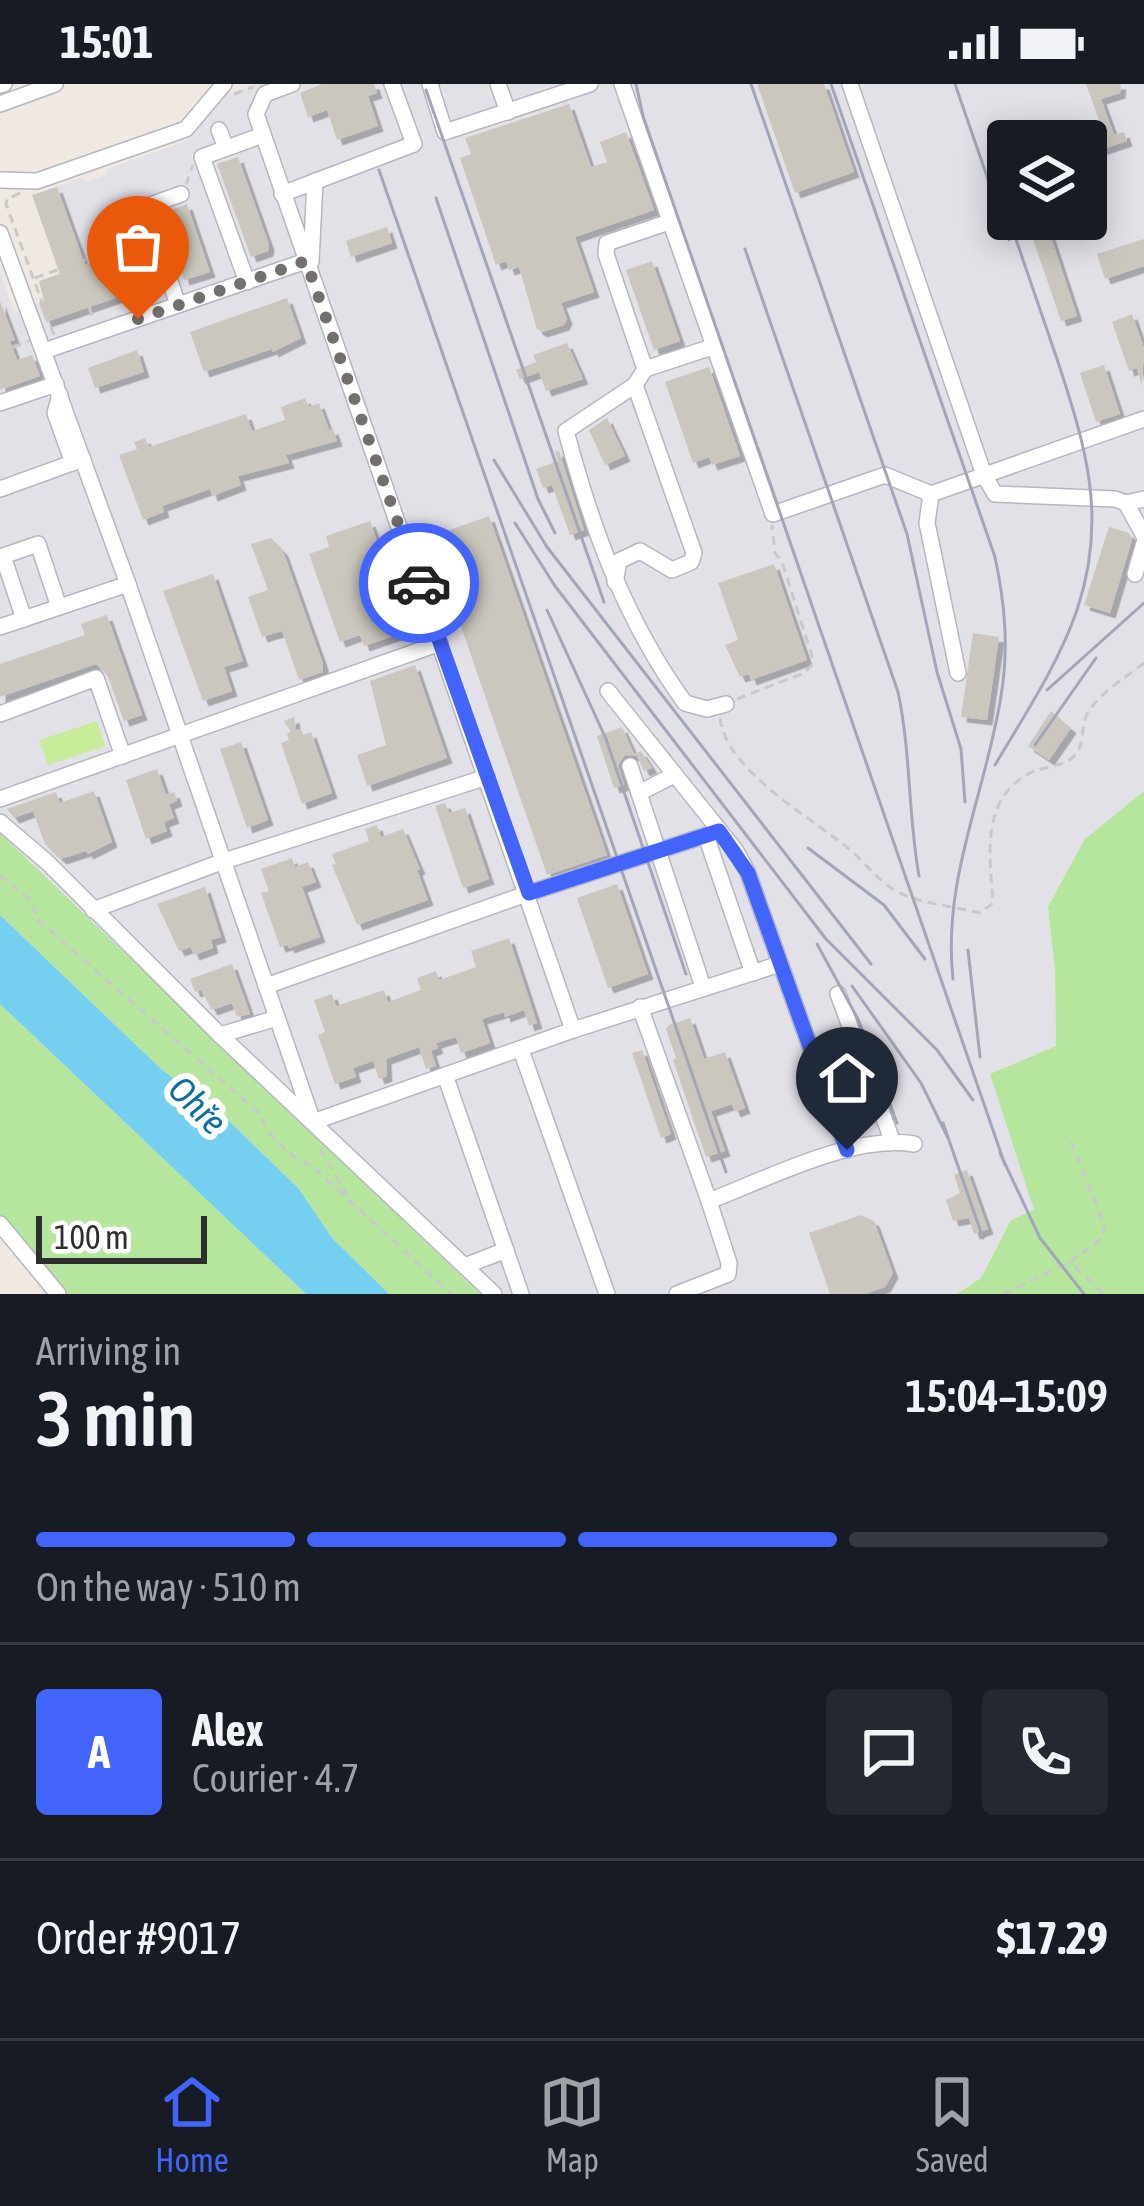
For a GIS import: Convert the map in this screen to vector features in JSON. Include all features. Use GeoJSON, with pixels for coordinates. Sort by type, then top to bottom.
{"type":"FeatureCollection","features":[{"type":"Feature","properties":{"kind":"street"},"geometry":{"type":"LineString","coordinates":[[0,104],[32,87],[56,84]]}},
{"type":"Feature","properties":{"kind":"street"},"geometry":{"type":"LineString","coordinates":[[292,84],[271,87],[256,107],[262,135],[573,1030]]}},
{"type":"Feature","properties":{"kind":"street"},"geometry":{"type":"LineString","coordinates":[[281,194],[414,144],[392,84]]}},
{"type":"Feature","properties":{"kind":"street"},"geometry":{"type":"LineString","coordinates":[[430,84],[445,132],[590,84]]}},
{"type":"Feature","properties":{"kind":"street"},"geometry":{"type":"LineString","coordinates":[[498,84],[508,112]]}},
{"type":"Feature","properties":{"kind":"street"},"geometry":{"type":"LineString","coordinates":[[622,84],[773,514],[885,475],[931,494],[1144,419]]}},
{"type":"Feature","properties":{"kind":"street"},"geometry":{"type":"LineString","coordinates":[[850,84],[994,494],[1126,503],[1144,499]]}},
{"type":"Feature","properties":{"kind":"street"},"geometry":{"type":"LineString","coordinates":[[0,180],[37,181],[187,129],[228,87]]}},
{"type":"Feature","properties":{"kind":"street"},"geometry":{"type":"LineString","coordinates":[[219,130],[226,148]]}},
{"type":"Feature","properties":{"kind":"street"},"geometry":{"type":"LineString","coordinates":[[247,282],[202,157],[262,135]]}},
{"type":"Feature","properties":{"kind":"street"},"geometry":{"type":"LineString","coordinates":[[309,268],[315,181]]}},
{"type":"Feature","properties":{"kind":"street"},"geometry":{"type":"LineString","coordinates":[[178,305],[145,207],[181,194]]}},
{"type":"Feature","properties":{"kind":"street"},"geometry":{"type":"LineString","coordinates":[[645,369],[606,254],[607,243],[669,222]]}},
{"type":"Feature","properties":{"kind":"street"},"geometry":{"type":"LineString","coordinates":[[0,233],[51,348],[78,461],[128,584],[319,1128]]}},
{"type":"Feature","properties":{"kind":"street"},"geometry":{"type":"LineString","coordinates":[[51,348],[247,282],[309,268]]}},
{"type":"Feature","properties":{"kind":"street"},"geometry":{"type":"LineString","coordinates":[[712,347],[645,369],[635,385],[566,430],[616,585],[657,664],[686,703],[707,709],[726,704]]}},
{"type":"Feature","properties":{"kind":"street"},"geometry":{"type":"LineString","coordinates":[[616,585],[620,561],[629,554],[640,551],[672,570],[691,562],[694,553],[635,385]]}},
{"type":"Feature","properties":{"kind":"street"},"geometry":{"type":"LineString","coordinates":[[0,404],[58,390]]}},
{"type":"Feature","properties":{"kind":"street"},"geometry":{"type":"LineString","coordinates":[[0,489],[78,461]]}},
{"type":"Feature","properties":{"kind":"street"},"geometry":{"type":"LineString","coordinates":[[931,494],[927,523],[958,673]]}},
{"type":"Feature","properties":{"kind":"street"},"geometry":{"type":"LineString","coordinates":[[1126,503],[1144,540],[1135,574]]}},
{"type":"Feature","properties":{"kind":"street"},"geometry":{"type":"LineString","coordinates":[[24,619],[3,556],[38,544],[59,607]]}},
{"type":"Feature","properties":{"kind":"street"},"geometry":{"type":"LineString","coordinates":[[0,627],[128,584]]}},
{"type":"Feature","properties":{"kind":"street"},"geometry":{"type":"LineString","coordinates":[[0,799],[440,643]]}},
{"type":"Feature","properties":{"kind":"street"},"geometry":{"type":"LineString","coordinates":[[0,715],[96,678],[123,755]]}},
{"type":"Feature","properties":{"kind":"street"},"geometry":{"type":"LineString","coordinates":[[608,691],[674,775],[712,834],[748,873],[847,1150]]}},
{"type":"Feature","properties":{"kind":"street"},"geometry":{"type":"LineString","coordinates":[[630,766],[703,987]]}},
{"type":"Feature","properties":{"kind":"street"},"geometry":{"type":"LineString","coordinates":[[639,793],[674,775]]}},
{"type":"Feature","properties":{"kind":"street"},"geometry":{"type":"LineString","coordinates":[[93,910],[224,862],[488,777]]}},
{"type":"Feature","properties":{"kind":"street"},"geometry":{"type":"LineString","coordinates":[[0,822],[48,862],[220,1035],[494,1294]]}},
{"type":"Feature","properties":{"kind":"street"},"geometry":{"type":"LineString","coordinates":[[266,986],[712,834]]}},
{"type":"Feature","properties":{"kind":"street"},"geometry":{"type":"LineString","coordinates":[[712,834],[753,973]]}},
{"type":"Feature","properties":{"kind":"street"},"geometry":{"type":"LineString","coordinates":[[319,1128],[445,1075],[780,964]]}},
{"type":"Feature","properties":{"kind":"street"},"geometry":{"type":"LineString","coordinates":[[838,994],[892,1140]]}},
{"type":"Feature","properties":{"kind":"street"},"geometry":{"type":"LineString","coordinates":[[640,1007],[729,1263],[728,1274],[677,1294]]}},
{"type":"Feature","properties":{"kind":"street"},"geometry":{"type":"LineString","coordinates":[[220,1035],[278,1018]]}},
{"type":"Feature","properties":{"kind":"street"},"geometry":{"type":"LineString","coordinates":[[520,1050],[607,1294]]}},
{"type":"Feature","properties":{"kind":"street"},"geometry":{"type":"LineString","coordinates":[[445,1075],[521,1294]]}},
{"type":"Feature","properties":{"kind":"street"},"geometry":{"type":"LineString","coordinates":[[709,1201],[847,1150],[892,1140],[914,1144]]}},
{"type":"Feature","properties":{"kind":"street"},"geometry":{"type":"LineString","coordinates":[[0,1223],[58,1294]]}},
{"type":"Feature","properties":{"kind":"street"},"geometry":{"type":"LineString","coordinates":[[465,1265],[506,1250]]}},
{"type":"Feature","properties":{"kind":"path"},"geometry":{"type":"LineString","coordinates":[[24,192],[7,199],[6,204],[33,278],[51,348]]}},
{"type":"Feature","properties":{"kind":"path"},"geometry":{"type":"LineString","coordinates":[[33,278],[139,241],[158,246]]}},
{"type":"Feature","properties":{"kind":"path"},"geometry":{"type":"LineString","coordinates":[[773,514],[775,553],[794,599],[811,666],[726,704],[720,714],[721,727],[744,761],[783,800],[905,896],[980,913],[993,903],[989,842],[999,804],[1027,774],[1071,759],[1082,742],[1087,714],[1144,664]]}},
{"type":"Feature","properties":{"kind":"path"},"geometry":{"type":"LineString","coordinates":[[0,874],[30,900],[39,921],[258,1112],[269,1134],[290,1156],[311,1165],[451,1294]]}},
{"type":"Feature","properties":{"kind":"path"},"geometry":{"type":"LineString","coordinates":[[319,1128],[320,1149],[353,1204]]}},
{"type":"Feature","properties":{"kind":"path"},"geometry":{"type":"LineString","coordinates":[[1003,1294],[1070,1262],[1102,1240],[1105,1227],[1071,1141]]}},
{"type":"Feature","properties":{"kind":"path"},"geometry":{"type":"LineString","coordinates":[[1070,1262],[1104,1294]]}},
{"type":"Feature","properties":{"kind":"shaded area"},"geometry":{"type":"Polygon","coordinates":[[[255,84],[1144,84],[1144,791],[1084,840],[1048,907],[1056,1046],[991,1074],[1034,1210],[1011,1220],[981,1278],[957,1294],[480,1294],[0,833],[0,273],[14,312],[44,301],[39,281],[59,273],[32,195],[83,177],[85,182],[108,174],[107,169],[186,141],[228,94],[255,84]]]}},
{"type":"Feature","properties":{"kind":"green space"},"geometry":{"type":"Polygon","coordinates":[[[97,721],[105,746],[48,765],[39,740],[97,721]]]}},
{"type":"Feature","properties":{"kind":"green space"},"geometry":{"type":"Polygon","coordinates":[[[1144,791],[1144,1294],[957,1294],[981,1278],[1011,1220],[1034,1210],[990,1074],[1056,1046],[1048,907],[1084,840],[1144,791]]]}},
{"type":"Feature","properties":{"kind":"green space"},"geometry":{"type":"Polygon","coordinates":[[[0,833],[480,1294],[389,1294],[332,1238],[299,1189],[227,1119],[160,1068],[0,915],[0,833]]]}},
{"type":"Feature","properties":{"kind":"green space"},"geometry":{"type":"Polygon","coordinates":[[[0,1004],[306,1294],[65,1294],[0,1217],[0,1004]]]}},
{"type":"Feature","properties":{"kind":"water","name":"Ohře"},"geometry":{"type":"Polygon","coordinates":[[[0,915],[160,1068],[227,1119],[299,1189],[332,1238],[389,1294],[306,1294],[0,1004],[0,915]]]}},
{"type":"Feature","properties":{"kind":"building"},"geometry":{"type":"Polygon","coordinates":[[[322,84],[374,84],[377,93],[368,96],[378,126],[337,140],[327,110],[308,117],[300,93],[322,84]]]}},
{"type":"Feature","properties":{"kind":"building"},"geometry":{"type":"Polygon","coordinates":[[[757,84],[824,84],[854,172],[795,193],[757,84]]]}},
{"type":"Feature","properties":{"kind":"building"},"geometry":{"type":"Polygon","coordinates":[[[1086,84],[1121,84],[1120,93],[1101,99],[1114,135],[1124,132],[1127,141],[1107,148],[1107,120],[1099,120],[1086,84]]]}},
{"type":"Feature","properties":{"kind":"building"},"geometry":{"type":"Polygon","coordinates":[[[569,104],[591,167],[607,162],[600,142],[626,132],[654,210],[575,237],[594,292],[561,303],[567,319],[564,325],[542,332],[537,329],[519,267],[509,270],[506,261],[496,265],[460,158],[471,154],[465,138],[569,104]]]}},
{"type":"Feature","properties":{"kind":"building"},"geometry":{"type":"Polygon","coordinates":[[[238,157],[269,245],[268,251],[251,257],[217,164],[238,157]]]}},
{"type":"Feature","properties":{"kind":"building"},"geometry":{"type":"Polygon","coordinates":[[[57,187],[85,265],[139,246],[153,285],[46,322],[39,281],[60,274],[32,195],[57,187]]]}},
{"type":"Feature","properties":{"kind":"building"},"geometry":{"type":"Polygon","coordinates":[[[187,204],[210,272],[184,280],[163,213],[187,204]]]}},
{"type":"Feature","properties":{"kind":"building"},"geometry":{"type":"Polygon","coordinates":[[[387,227],[392,243],[351,257],[346,241],[387,227]]]}},
{"type":"Feature","properties":{"kind":"building"},"geometry":{"type":"Polygon","coordinates":[[[1144,239],[1144,266],[1105,279],[1097,254],[1144,239]]]}},
{"type":"Feature","properties":{"kind":"building"},"geometry":{"type":"Polygon","coordinates":[[[1033,240],[1052,240],[1077,316],[1061,321],[1033,240]]]}},
{"type":"Feature","properties":{"kind":"building"},"geometry":{"type":"Polygon","coordinates":[[[652,261],[680,341],[654,350],[626,270],[652,261]]]}},
{"type":"Feature","properties":{"kind":"building"},"geometry":{"type":"Polygon","coordinates":[[[287,298],[301,338],[273,352],[204,372],[190,332],[287,298]]]}},
{"type":"Feature","properties":{"kind":"building"},"geometry":{"type":"Polygon","coordinates":[[[0,301],[15,340],[10,341],[17,360],[32,355],[40,376],[0,390],[0,301]]]}},
{"type":"Feature","properties":{"kind":"building"},"geometry":{"type":"Polygon","coordinates":[[[1132,314],[1144,348],[1142,386],[1137,368],[1129,371],[1112,322],[1132,314]]]}},
{"type":"Feature","properties":{"kind":"building"},"geometry":{"type":"Polygon","coordinates":[[[567,343],[583,379],[546,391],[539,372],[520,379],[516,370],[536,362],[533,355],[567,343]]]}},
{"type":"Feature","properties":{"kind":"building"},"geometry":{"type":"Polygon","coordinates":[[[137,350],[144,372],[95,388],[88,368],[137,350]]]}},
{"type":"Feature","properties":{"kind":"building"},"geometry":{"type":"Polygon","coordinates":[[[1104,365],[1120,414],[1096,422],[1080,373],[1104,365]]]}},
{"type":"Feature","properties":{"kind":"building"},"geometry":{"type":"Polygon","coordinates":[[[709,367],[740,456],[712,465],[709,457],[693,463],[665,382],[709,367]]]}},
{"type":"Feature","properties":{"kind":"building"},"geometry":{"type":"Polygon","coordinates":[[[305,398],[309,407],[319,403],[337,441],[286,455],[289,463],[238,476],[241,485],[212,496],[210,489],[162,506],[164,512],[143,520],[119,455],[137,449],[134,442],[145,438],[149,447],[246,414],[252,431],[285,420],[281,407],[305,398]]]}},
{"type":"Feature","properties":{"kind":"building"},"geometry":{"type":"Polygon","coordinates":[[[607,418],[625,456],[605,465],[589,430],[607,418]]]}},
{"type":"Feature","properties":{"kind":"building"},"geometry":{"type":"Polygon","coordinates":[[[559,451],[584,530],[570,535],[552,485],[543,488],[536,469],[558,461],[555,452],[559,451]]]}},
{"type":"Feature","properties":{"kind":"building"},"geometry":{"type":"Polygon","coordinates":[[[489,516],[607,855],[547,875],[430,537],[489,516]]]}},
{"type":"Feature","properties":{"kind":"building"},"geometry":{"type":"Polygon","coordinates":[[[370,521],[408,631],[364,646],[360,635],[340,642],[309,554],[329,547],[326,536],[370,521]]]}},
{"type":"Feature","properties":{"kind":"building"},"geometry":{"type":"Polygon","coordinates":[[[1109,527],[1129,533],[1132,540],[1110,613],[1084,605],[1109,527]]]}},
{"type":"Feature","properties":{"kind":"building"},"geometry":{"type":"Polygon","coordinates":[[[271,538],[283,551],[323,664],[323,672],[299,680],[282,631],[262,637],[248,597],[268,590],[251,544],[271,538]]]}},
{"type":"Feature","properties":{"kind":"building"},"geometry":{"type":"Polygon","coordinates":[[[774,564],[807,660],[751,680],[749,674],[740,677],[725,645],[738,640],[718,583],[774,564]]]}},
{"type":"Feature","properties":{"kind":"building"},"geometry":{"type":"Polygon","coordinates":[[[213,574],[243,661],[224,667],[232,691],[203,701],[163,591],[213,574]]]}},
{"type":"Feature","properties":{"kind":"building"},"geometry":{"type":"Polygon","coordinates":[[[107,615],[142,715],[124,721],[107,674],[96,664],[0,697],[0,664],[85,635],[81,624],[107,615]]]}},
{"type":"Feature","properties":{"kind":"building"},"geometry":{"type":"Polygon","coordinates":[[[973,633],[999,637],[987,720],[961,717],[973,633]]]}},
{"type":"Feature","properties":{"kind":"building"},"geometry":{"type":"Polygon","coordinates":[[[415,665],[447,758],[367,786],[357,755],[386,745],[370,681],[415,665]]]}},
{"type":"Feature","properties":{"kind":"building"},"geometry":{"type":"Polygon","coordinates":[[[1051,711],[1071,728],[1049,760],[1028,746],[1051,711]]]}},
{"type":"Feature","properties":{"kind":"building"},"geometry":{"type":"Polygon","coordinates":[[[294,717],[296,730],[301,729],[303,735],[311,732],[332,793],[302,804],[281,743],[289,740],[291,732],[284,721],[294,717]]]}},
{"type":"Feature","properties":{"kind":"building"},"geometry":{"type":"Polygon","coordinates":[[[622,727],[634,754],[641,751],[652,768],[644,771],[637,756],[625,755],[618,765],[624,785],[614,788],[597,736],[622,727]]]}},
{"type":"Feature","properties":{"kind":"building"},"geometry":{"type":"Polygon","coordinates":[[[241,742],[268,820],[247,828],[220,749],[241,742]]]}},
{"type":"Feature","properties":{"kind":"building"},"geometry":{"type":"Polygon","coordinates":[[[157,769],[166,795],[174,792],[177,801],[169,804],[174,818],[164,822],[167,831],[146,839],[126,780],[157,769]]]}},
{"type":"Feature","properties":{"kind":"building"},"geometry":{"type":"Polygon","coordinates":[[[94,791],[112,842],[88,854],[61,859],[45,844],[33,811],[14,818],[7,809],[56,792],[60,803],[94,791]]]}},
{"type":"Feature","properties":{"kind":"building"},"geometry":{"type":"Polygon","coordinates":[[[445,803],[449,813],[465,808],[489,879],[463,888],[435,806],[445,803]]]}},
{"type":"Feature","properties":{"kind":"building"},"geometry":{"type":"Polygon","coordinates":[[[377,825],[381,837],[403,829],[428,900],[357,925],[332,865],[336,864],[332,854],[369,841],[365,829],[377,825]]]}},
{"type":"Feature","properties":{"kind":"building"},"geometry":{"type":"Polygon","coordinates":[[[292,858],[295,867],[308,862],[316,882],[302,887],[320,937],[289,948],[280,947],[261,893],[269,891],[261,869],[292,858]]]}},
{"type":"Feature","properties":{"kind":"building"},"geometry":{"type":"Polygon","coordinates":[[[617,884],[648,974],[608,988],[577,898],[617,884]]]}},
{"type":"Feature","properties":{"kind":"building"},"geometry":{"type":"Polygon","coordinates":[[[205,887],[221,937],[211,940],[213,948],[194,955],[191,947],[179,951],[157,904],[205,887]]]}},
{"type":"Feature","properties":{"kind":"building"},"geometry":{"type":"Polygon","coordinates":[[[509,938],[537,1023],[529,1026],[524,1010],[505,1017],[504,1012],[482,1019],[490,1043],[461,1053],[456,1037],[436,1043],[438,1048],[431,1051],[436,1066],[426,1069],[419,1047],[386,1059],[387,1076],[379,1079],[373,1061],[353,1068],[356,1077],[335,1084],[318,1035],[325,1032],[314,1000],[332,994],[336,1006],[384,990],[388,1002],[421,990],[417,978],[436,971],[439,980],[476,967],[471,951],[509,938]]]}},
{"type":"Feature","properties":{"kind":"building"},"geometry":{"type":"Polygon","coordinates":[[[232,964],[250,1014],[237,1017],[232,1003],[212,1010],[190,979],[232,964]]]}},
{"type":"Feature","properties":{"kind":"building"},"geometry":{"type":"Polygon","coordinates":[[[690,1018],[704,1059],[725,1052],[745,1108],[735,1112],[732,1104],[711,1111],[725,1151],[706,1157],[666,1029],[690,1018]]]}},
{"type":"Feature","properties":{"kind":"building"},"geometry":{"type":"Polygon","coordinates":[[[642,1050],[671,1134],[661,1138],[632,1053],[642,1050]]]}},
{"type":"Feature","properties":{"kind":"building"},"geometry":{"type":"Polygon","coordinates":[[[967,1170],[988,1229],[974,1234],[969,1218],[953,1221],[946,1200],[960,1193],[954,1175],[967,1170]]]}},
{"type":"Feature","properties":{"kind":"building"},"geometry":{"type":"Polygon","coordinates":[[[861,1215],[874,1221],[893,1273],[885,1287],[865,1294],[830,1294],[809,1233],[861,1215]]]}},
{"type":"Feature","properties":{"kind":"railway"},"geometry":{"type":"LineString","coordinates":[[636,84],[643,116],[1005,1165]]}},
{"type":"Feature","properties":{"kind":"railway"},"geometry":{"type":"LineString","coordinates":[[751,84],[907,534],[937,672],[961,749],[965,802]]}},
{"type":"Feature","properties":{"kind":"railway"},"geometry":{"type":"LineString","coordinates":[[831,84],[995,557],[1001,592],[1003,678],[959,871],[951,942],[953,979]]}},
{"type":"Feature","properties":{"kind":"railway"},"geometry":{"type":"LineString","coordinates":[[955,84],[987,176]]}},
{"type":"Feature","properties":{"kind":"railway"},"geometry":{"type":"LineString","coordinates":[[426,90],[604,602]]}},
{"type":"Feature","properties":{"kind":"railway"},"geometry":{"type":"LineString","coordinates":[[379,170],[726,1172]]}},
{"type":"Feature","properties":{"kind":"railway"},"geometry":{"type":"LineString","coordinates":[[436,198],[538,499],[555,533]]}},
{"type":"Feature","properties":{"kind":"railway"},"geometry":{"type":"LineString","coordinates":[[995,765],[1060,651],[1077,610],[1091,544],[1090,483],[1077,422],[1016,240]]}},
{"type":"Feature","properties":{"kind":"railway"},"geometry":{"type":"LineString","coordinates":[[745,249],[898,692],[919,876]]}},
{"type":"Feature","properties":{"kind":"railway"},"geometry":{"type":"LineString","coordinates":[[494,460],[547,547],[871,964]]}},
{"type":"Feature","properties":{"kind":"railway"},"geometry":{"type":"LineString","coordinates":[[515,523],[555,586],[826,939],[937,1050],[973,1100]]}},
{"type":"Feature","properties":{"kind":"railway"},"geometry":{"type":"LineString","coordinates":[[1047,690],[1144,603]]}},
{"type":"Feature","properties":{"kind":"railway"},"geometry":{"type":"LineString","coordinates":[[547,610],[606,739],[686,974]]}},
{"type":"Feature","properties":{"kind":"railway"},"geometry":{"type":"LineString","coordinates":[[1035,745],[1096,658]]}},
{"type":"Feature","properties":{"kind":"railway"},"geometry":{"type":"LineString","coordinates":[[808,848],[884,905],[925,959]]}},
{"type":"Feature","properties":{"kind":"railway"},"geometry":{"type":"LineString","coordinates":[[817,944],[858,1019],[897,1123]]}},
{"type":"Feature","properties":{"kind":"railway"},"geometry":{"type":"LineString","coordinates":[[968,950],[980,1057]]}},
{"type":"Feature","properties":{"kind":"railway"},"geometry":{"type":"LineString","coordinates":[[852,986],[921,1083],[948,1138]]}},
{"type":"Feature","properties":{"kind":"railway"},"geometry":{"type":"LineString","coordinates":[[943,1123],[983,1238]]}},
{"type":"Feature","properties":{"kind":"railway"},"geometry":{"type":"LineString","coordinates":[[1000,1153],[1040,1238],[1084,1294]]}},
{"type":"Feature","properties":{"kind":"way so far"},"geometry":{"type":"LineString","coordinates":[[138,319],[306,261],[419,583]]}},
{"type":"Feature","properties":{"kind":"route"},"geometry":{"type":"LineString","coordinates":[[419,583],[529,893],[719,831],[748,873],[847,1150]]}}]}
